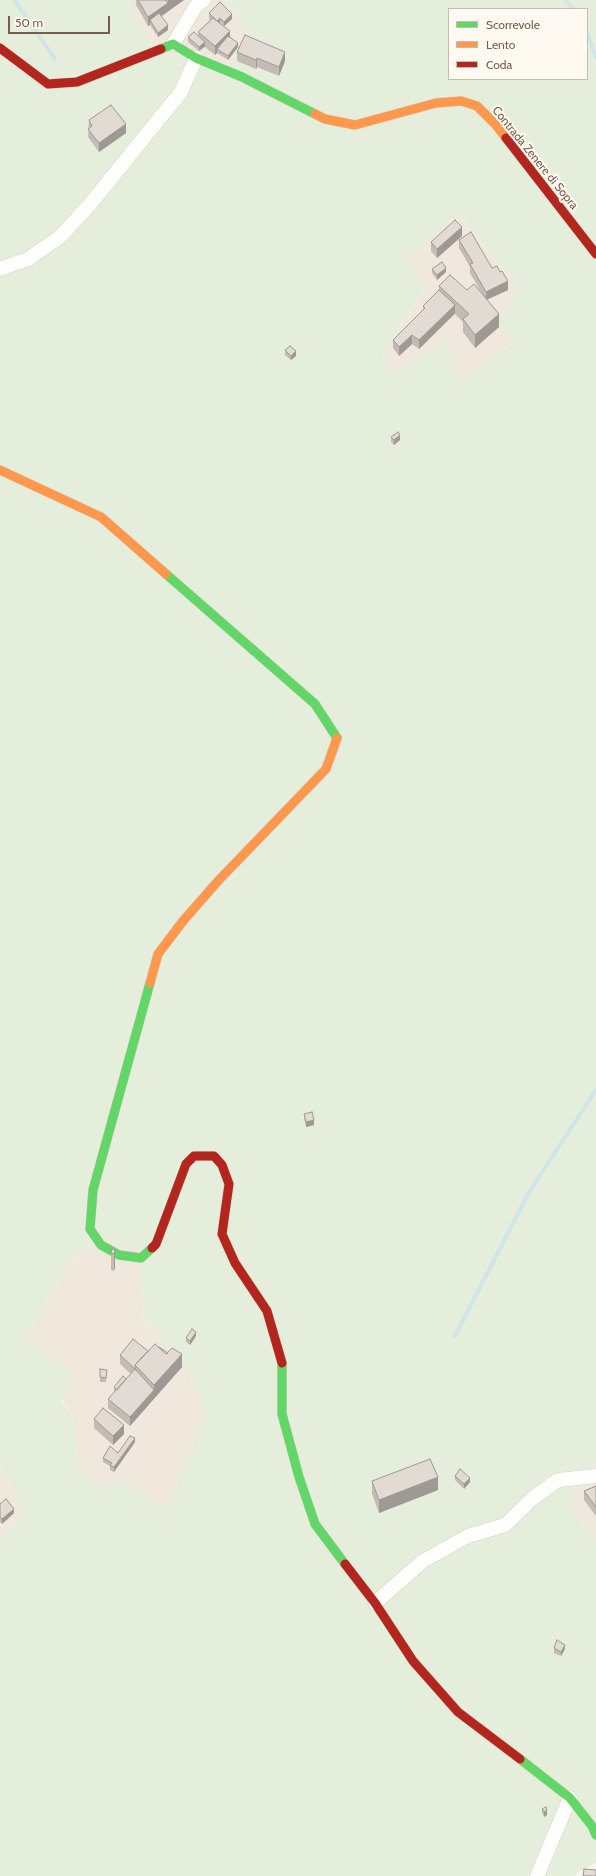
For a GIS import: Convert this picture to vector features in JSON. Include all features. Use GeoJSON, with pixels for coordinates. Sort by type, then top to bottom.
{"type":"FeatureCollection","features":[{"type":"Feature","properties":{"kind":"street"},"geometry":{"type":"LineString","coordinates":[[0,48],[48,84],[77,82],[173,44],[196,6],[204,0]]}},
{"type":"Feature","properties":{"kind":"street","name":"Contrada Zenere di Sopra"},"geometry":{"type":"LineString","coordinates":[[173,44],[196,58],[242,77],[325,119],[355,125],[436,103],[461,101],[477,106],[495,124],[596,254]]}},
{"type":"Feature","properties":{"kind":"street"},"geometry":{"type":"LineString","coordinates":[[0,269],[28,259],[60,236],[91,203],[181,92],[196,58]]}},
{"type":"Feature","properties":{"kind":"street"},"geometry":{"type":"LineString","coordinates":[[0,470],[101,517],[314,704],[338,739],[326,768],[218,881],[183,921],[158,954],[95,1182],[90,1229],[100,1245],[119,1255],[141,1258],[156,1244],[186,1164],[194,1156],[204,1155],[214,1156],[222,1165],[229,1184],[222,1234],[235,1263],[267,1311],[282,1360],[282,1414],[299,1477],[315,1524],[375,1603],[413,1661],[458,1712],[520,1758],[570,1798],[592,1826],[596,1835]]}},
{"type":"Feature","properties":{"kind":"street"},"geometry":{"type":"LineString","coordinates":[[375,1603],[423,1561],[468,1536],[505,1525],[534,1498],[558,1480],[596,1476]]}},
{"type":"Feature","properties":{"kind":"street"},"geometry":{"type":"LineString","coordinates":[[537,1876],[570,1798]]}},
{"type":"Feature","properties":{"kind":"shaded area"},"geometry":{"type":"Polygon","coordinates":[[[126,0],[225,0],[247,29],[244,40],[230,65],[154,51],[126,0]]]}},
{"type":"Feature","properties":{"kind":"shaded area"},"geometry":{"type":"Polygon","coordinates":[[[459,214],[519,290],[497,321],[514,341],[460,382],[394,375],[383,354],[426,287],[403,260],[459,214]]]}},
{"type":"Feature","properties":{"kind":"shaded area"},"geometry":{"type":"Polygon","coordinates":[[[104,1235],[139,1248],[143,1316],[188,1370],[205,1416],[167,1506],[163,1509],[124,1481],[103,1488],[76,1467],[77,1438],[72,1415],[24,1339],[68,1264],[104,1235]]]}},
{"type":"Feature","properties":{"kind":"shaded area"},"geometry":{"type":"Polygon","coordinates":[[[596,1462],[596,1539],[569,1505],[596,1462]]]}},
{"type":"Feature","properties":{"kind":"shaded area"},"geometry":{"type":"Polygon","coordinates":[[[0,1466],[24,1513],[0,1539],[0,1466]]]}},
{"type":"Feature","properties":{"kind":"green space"},"geometry":{"type":"Polygon","coordinates":[[[0,0],[126,0],[154,51],[230,65],[244,40],[247,29],[225,0],[596,0],[596,1462],[569,1505],[596,1539],[596,1862],[573,1876],[0,1876],[0,1539],[24,1513],[0,1466],[0,0]],[[459,214],[403,260],[426,286],[383,354],[394,374],[447,341],[460,381],[514,342],[497,321],[519,290],[459,214]],[[104,1235],[68,1264],[24,1339],[72,1373],[61,1401],[72,1415],[77,1438],[76,1467],[103,1488],[124,1481],[163,1509],[167,1506],[205,1417],[188,1370],[143,1316],[139,1248],[112,1246],[104,1235]]]}},
{"type":"Feature","properties":{"kind":"building"},"geometry":{"type":"Polygon","coordinates":[[[138,0],[165,0],[168,3],[148,17],[138,0]]]}},
{"type":"Feature","properties":{"kind":"building"},"geometry":{"type":"Polygon","coordinates":[[[220,2],[232,14],[224,22],[220,18],[217,21],[209,13],[220,2]]]}},
{"type":"Feature","properties":{"kind":"building"},"geometry":{"type":"Polygon","coordinates":[[[159,13],[168,25],[158,33],[150,20],[159,13]]]}},
{"type":"Feature","properties":{"kind":"building"},"geometry":{"type":"Polygon","coordinates":[[[213,18],[230,31],[215,46],[198,32],[213,18]]]}},
{"type":"Feature","properties":{"kind":"building"},"geometry":{"type":"Polygon","coordinates":[[[194,32],[205,42],[199,47],[188,37],[194,32]]]}},
{"type":"Feature","properties":{"kind":"building"},"geometry":{"type":"Polygon","coordinates":[[[245,35],[285,52],[279,67],[237,52],[245,35]]]}},
{"type":"Feature","properties":{"kind":"building"},"geometry":{"type":"Polygon","coordinates":[[[228,36],[238,43],[228,56],[217,49],[228,36]]]}},
{"type":"Feature","properties":{"kind":"building"},"geometry":{"type":"Polygon","coordinates":[[[111,105],[126,124],[99,143],[88,129],[92,126],[89,120],[111,105]]]}},
{"type":"Feature","properties":{"kind":"building"},"geometry":{"type":"Polygon","coordinates":[[[455,220],[462,227],[437,249],[431,242],[455,220]]]}},
{"type":"Feature","properties":{"kind":"building"},"geometry":{"type":"Polygon","coordinates":[[[471,232],[492,268],[497,266],[508,281],[486,292],[470,264],[473,263],[459,240],[471,232]]]}},
{"type":"Feature","properties":{"kind":"building"},"geometry":{"type":"Polygon","coordinates":[[[442,262],[446,268],[437,275],[432,269],[442,262]]]}},
{"type":"Feature","properties":{"kind":"building"},"geometry":{"type":"Polygon","coordinates":[[[450,275],[467,290],[474,284],[499,314],[475,335],[463,319],[469,314],[439,286],[450,275]]]}},
{"type":"Feature","properties":{"kind":"building"},"geometry":{"type":"Polygon","coordinates":[[[439,290],[455,305],[419,340],[412,335],[399,347],[393,340],[425,308],[423,306],[439,290]]]}},
{"type":"Feature","properties":{"kind":"building"},"geometry":{"type":"Polygon","coordinates":[[[290,346],[296,351],[291,356],[285,350],[290,346]]]}},
{"type":"Feature","properties":{"kind":"building"},"geometry":{"type":"Polygon","coordinates":[[[398,432],[400,435],[394,440],[391,437],[398,432]]]}},
{"type":"Feature","properties":{"kind":"building"},"geometry":{"type":"Polygon","coordinates":[[[312,1112],[314,1120],[306,1122],[304,1114],[312,1112]]]}},
{"type":"Feature","properties":{"kind":"building"},"geometry":{"type":"Polygon","coordinates":[[[112,1249],[115,1250],[114,1254],[111,1253],[112,1249]]]}},
{"type":"Feature","properties":{"kind":"building"},"geometry":{"type":"Polygon","coordinates":[[[192,1329],[196,1332],[190,1341],[186,1338],[192,1329]]]}},
{"type":"Feature","properties":{"kind":"building"},"geometry":{"type":"Polygon","coordinates":[[[133,1339],[148,1351],[135,1365],[135,1369],[120,1355],[133,1339]]]}},
{"type":"Feature","properties":{"kind":"building"},"geometry":{"type":"Polygon","coordinates":[[[155,1344],[166,1354],[172,1348],[182,1354],[154,1385],[135,1365],[155,1344]]]}},
{"type":"Feature","properties":{"kind":"building"},"geometry":{"type":"Polygon","coordinates":[[[159,1347],[168,1353],[166,1354],[159,1347]]]}},
{"type":"Feature","properties":{"kind":"building"},"geometry":{"type":"Polygon","coordinates":[[[100,1369],[107,1370],[106,1378],[100,1377],[100,1369]]]}},
{"type":"Feature","properties":{"kind":"building"},"geometry":{"type":"Polygon","coordinates":[[[135,1369],[154,1390],[130,1417],[108,1399],[135,1369]]]}},
{"type":"Feature","properties":{"kind":"building"},"geometry":{"type":"Polygon","coordinates":[[[123,1376],[126,1379],[117,1390],[114,1387],[123,1376]]]}},
{"type":"Feature","properties":{"kind":"building"},"geometry":{"type":"Polygon","coordinates":[[[103,1408],[124,1425],[113,1436],[94,1419],[103,1408]]]}},
{"type":"Feature","properties":{"kind":"building"},"geometry":{"type":"Polygon","coordinates":[[[130,1436],[135,1438],[114,1467],[110,1466],[112,1463],[103,1458],[110,1446],[118,1453],[130,1436]]]}},
{"type":"Feature","properties":{"kind":"building"},"geometry":{"type":"Polygon","coordinates":[[[430,1459],[438,1477],[379,1500],[372,1481],[430,1459]]]}},
{"type":"Feature","properties":{"kind":"building"},"geometry":{"type":"Polygon","coordinates":[[[460,1469],[470,1478],[464,1484],[455,1476],[460,1469]]]}},
{"type":"Feature","properties":{"kind":"building"},"geometry":{"type":"Polygon","coordinates":[[[596,1486],[596,1507],[584,1491],[596,1486]]]}},
{"type":"Feature","properties":{"kind":"building"},"geometry":{"type":"Polygon","coordinates":[[[6,1499],[14,1509],[2,1519],[0,1517],[0,1504],[6,1499]]]}},
{"type":"Feature","properties":{"kind":"building"},"geometry":{"type":"Polygon","coordinates":[[[557,1640],[565,1645],[561,1652],[554,1648],[557,1640]]]}},
{"type":"Feature","properties":{"kind":"building"},"geometry":{"type":"Polygon","coordinates":[[[546,1807],[547,1810],[544,1812],[542,1809],[546,1807]]]}},
{"type":"Feature","properties":{"kind":"building"},"geometry":{"type":"Polygon","coordinates":[[[584,1869],[596,1870],[596,1876],[583,1876],[584,1869]]]}},
{"type":"Feature","properties":{"kind":"waterway"},"geometry":{"type":"LineString","coordinates":[[14,0],[55,59]]}},
{"type":"Feature","properties":{"kind":"waterway"},"geometry":{"type":"LineString","coordinates":[[565,0],[572,8]]}},
{"type":"Feature","properties":{"kind":"waterway"},"geometry":{"type":"LineString","coordinates":[[588,36],[596,57]]}},
{"type":"Feature","properties":{"kind":"waterway"},"geometry":{"type":"LineString","coordinates":[[455,1336],[529,1192],[596,1090]]}},
{"type":"Feature","properties":{"kind":"traffic: fast"},"geometry":{"type":"LineString","coordinates":[[161,49],[173,44],[196,58],[242,77],[315,114]]}},
{"type":"Feature","properties":{"kind":"traffic: fast"},"geometry":{"type":"LineString","coordinates":[[166,574],[315,704],[337,738]]}},
{"type":"Feature","properties":{"kind":"traffic: fast"},"geometry":{"type":"LineString","coordinates":[[150,983],[93,1190],[90,1229],[101,1245],[119,1255],[141,1258],[152,1248]]}},
{"type":"Feature","properties":{"kind":"traffic: fast"},"geometry":{"type":"LineString","coordinates":[[282,1363],[282,1414],[299,1477],[315,1524],[345,1564]]}},
{"type":"Feature","properties":{"kind":"traffic: fast"},"geometry":{"type":"LineString","coordinates":[[520,1759],[570,1798],[592,1826],[596,1835]]}},
{"type":"Feature","properties":{"kind":"traffic: slow"},"geometry":{"type":"LineString","coordinates":[[315,114],[325,119],[355,125],[436,103],[461,101],[477,106],[495,124],[506,138]]}},
{"type":"Feature","properties":{"kind":"traffic: slow"},"geometry":{"type":"LineString","coordinates":[[0,470],[101,517],[166,574]]}},
{"type":"Feature","properties":{"kind":"traffic: slow"},"geometry":{"type":"LineString","coordinates":[[150,983],[158,954],[183,921],[218,881],[326,769],[337,738]]}},
{"type":"Feature","properties":{"kind":"traffic: jam"},"geometry":{"type":"LineString","coordinates":[[0,48],[48,84],[77,82],[161,49]]}},
{"type":"Feature","properties":{"kind":"traffic: jam"},"geometry":{"type":"LineString","coordinates":[[506,138],[596,254]]}},
{"type":"Feature","properties":{"kind":"traffic: jam"},"geometry":{"type":"LineString","coordinates":[[152,1248],[156,1244],[186,1164],[194,1156],[214,1156],[222,1165],[229,1184],[222,1234],[235,1263],[267,1311],[282,1363]]}},
{"type":"Feature","properties":{"kind":"traffic: jam"},"geometry":{"type":"LineString","coordinates":[[345,1564],[375,1603],[413,1661],[458,1712],[520,1759]]}}]}
